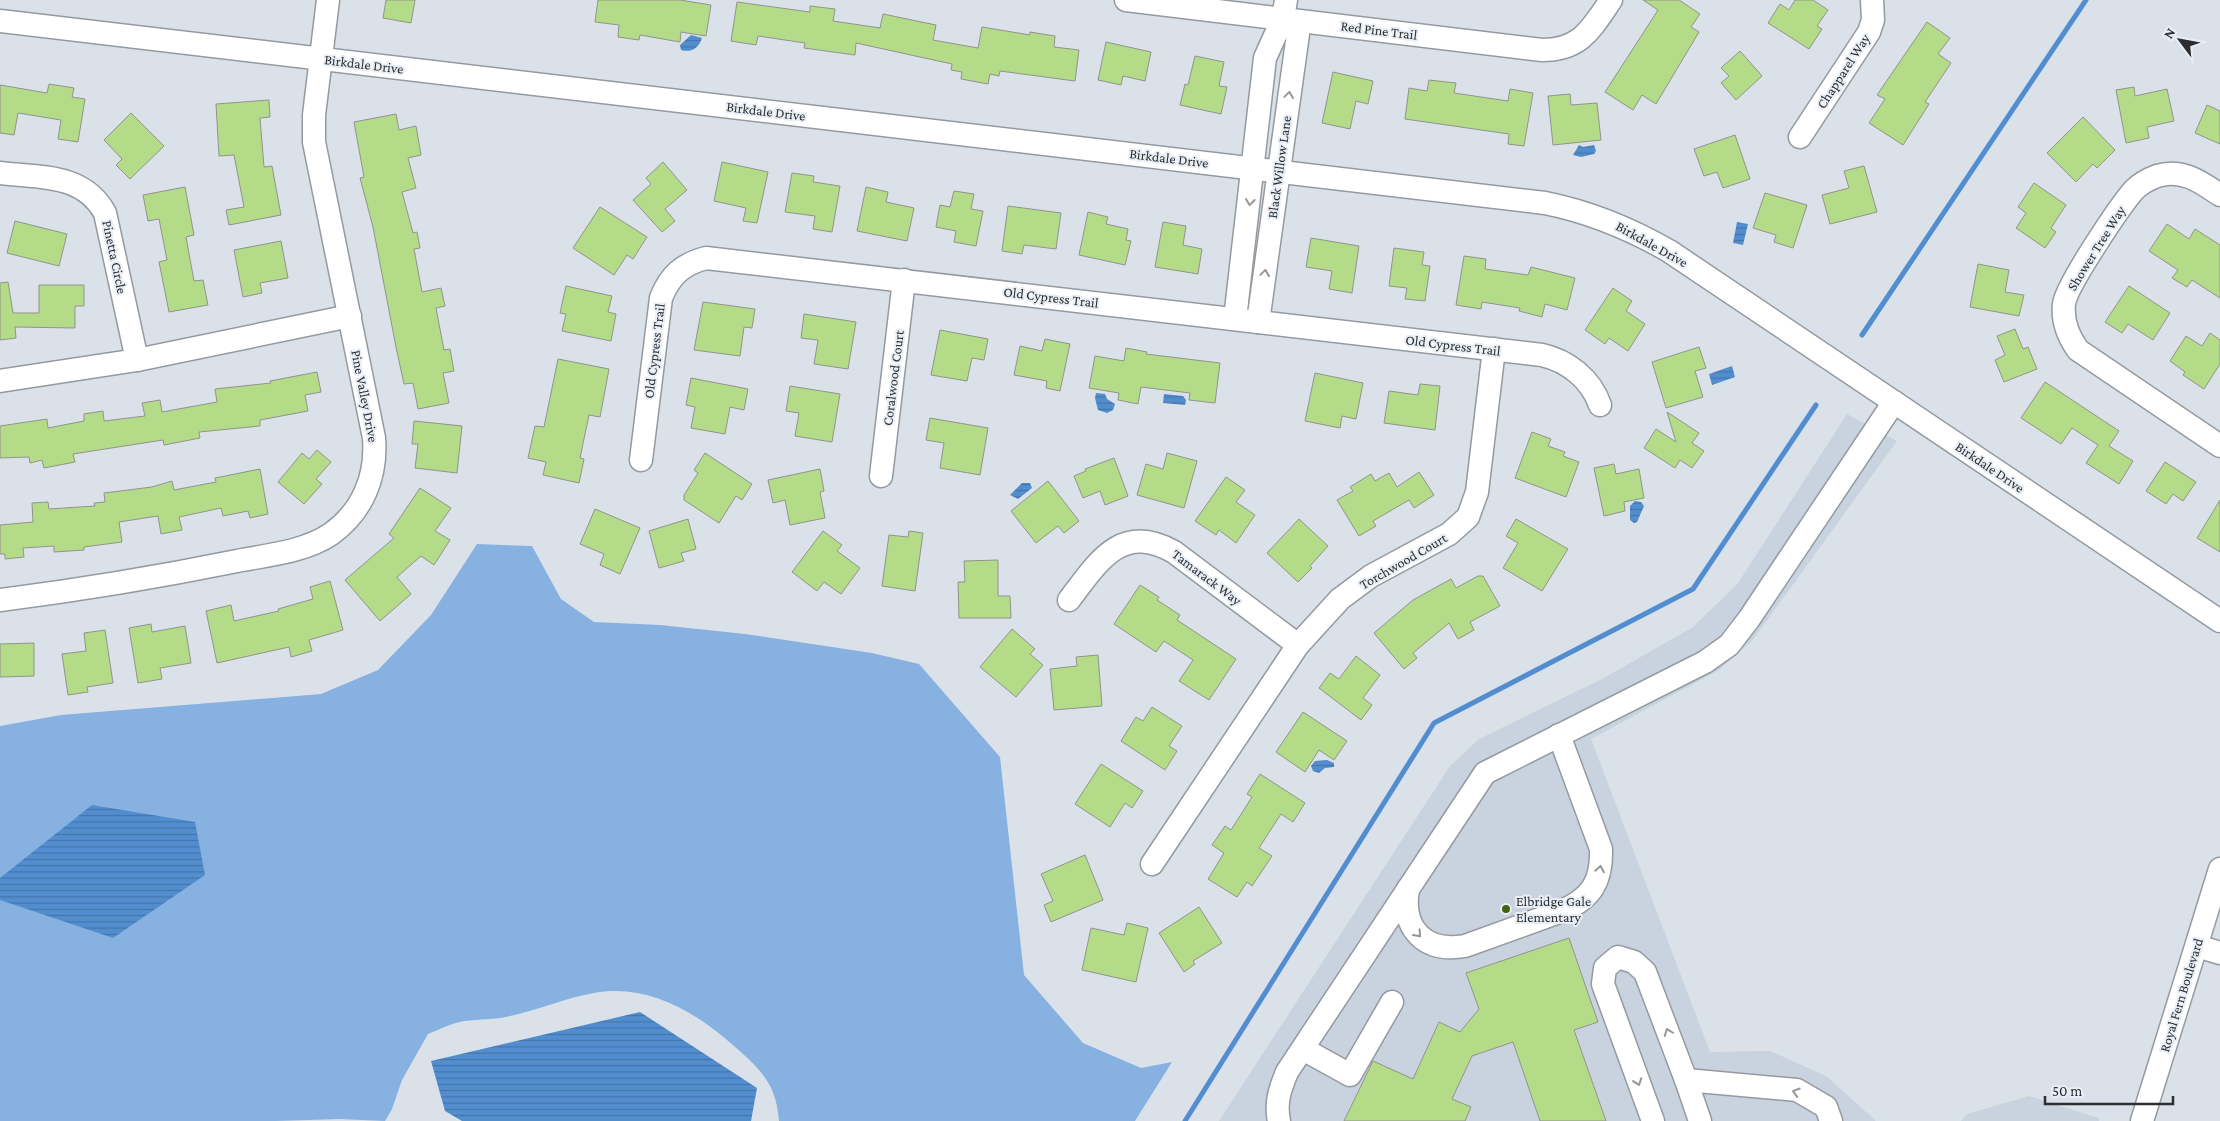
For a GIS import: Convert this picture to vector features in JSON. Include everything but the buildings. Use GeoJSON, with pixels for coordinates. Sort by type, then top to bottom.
{"type":"FeatureCollection","features":[{"type":"Feature","properties":{"kind":"street","name":"Pine Valley Drive"},"geometry":{"type":"LineString","coordinates":[[0,600],[93,588],[295,549],[318,541],[339,527],[356,509],[366,493],[372,475],[375,450],[350,316],[314,142],[314,115],[328,0]]}},
{"type":"Feature","properties":{"kind":"street","name":"Red Pine Trail"},"geometry":{"type":"LineString","coordinates":[[1126,0],[1284,9],[1555,50],[1568,47],[1589,33],[1611,0]]}},
{"type":"Feature","properties":{"kind":"street","name":"Chapparel Way"},"geometry":{"type":"LineString","coordinates":[[1800,137],[1869,32],[1873,20],[1872,0]]}},
{"type":"Feature","properties":{"kind":"street","name":"Black Willow Lane"},"geometry":{"type":"LineString","coordinates":[[1235,319],[1254,168],[1265,58],[1284,9]]}},
{"type":"Feature","properties":{"kind":"street","name":"Black Willow Lane"},"geometry":{"type":"LineString","coordinates":[[1258,322],[1298,34],[1284,9]]}},
{"type":"Feature","properties":{"kind":"street","name":"Birkdale Drive"},"geometry":{"type":"LineString","coordinates":[[0,21],[1545,203],[1610,221],[1634,231],[1670,251],[2211,615]]}},
{"type":"Feature","properties":{"kind":"street","name":"Pinetta Circle"},"geometry":{"type":"LineString","coordinates":[[0,173],[74,183],[86,189],[99,202],[105,213],[137,360]]}},
{"type":"Feature","properties":{"kind":"street","name":"Shower Tree Way"},"geometry":{"type":"LineString","coordinates":[[2220,195],[2196,178],[2183,175],[2158,176],[2136,189],[2068,290],[2063,315],[2065,328],[2078,350],[2220,446]]}},
{"type":"Feature","properties":{"kind":"street","name":"Old Cypress Trail"},"geometry":{"type":"LineString","coordinates":[[641,460],[660,298],[669,280],[682,267],[706,258],[1542,355],[1565,364],[1589,383],[1596,392],[1600,405]]}},
{"type":"Feature","properties":{"kind":"street","name":"Coralwood Court"},"geometry":{"type":"LineString","coordinates":[[881,476],[904,280]]}},
{"type":"Feature","properties":{"kind":"street"},"geometry":{"type":"LineString","coordinates":[[0,381],[137,360],[350,316]]}},
{"type":"Feature","properties":{"kind":"street","name":"Torchwood Court"},"geometry":{"type":"LineString","coordinates":[[1152,864],[1298,645],[1340,599],[1371,576],[1449,534],[1468,517],[1477,492],[1494,349]]}},
{"type":"Feature","properties":{"kind":"street"},"geometry":{"type":"LineString","coordinates":[[1279,1121],[1277,1111],[1279,1091],[1287,1072],[1485,772],[1705,662],[1729,645],[1750,619],[1894,402]]}},
{"type":"Feature","properties":{"kind":"street","name":"Tamarack Way"},"geometry":{"type":"LineString","coordinates":[[1069,600],[1103,556],[1125,543],[1150,542],[1174,552],[1298,645]]}},
{"type":"Feature","properties":{"kind":"street"},"geometry":{"type":"LineString","coordinates":[[2211,615],[2220,638]]}},
{"type":"Feature","properties":{"kind":"street"},"geometry":{"type":"LineString","coordinates":[[1408,889],[1406,903],[1408,917],[1414,930],[1430,943],[1451,949],[1465,946],[1562,911],[1577,904],[1589,894],[1598,880],[1602,865],[1601,849],[1559,735]]}},
{"type":"Feature","properties":{"kind":"street","name":"Royal Fern Boulevard"},"geometry":{"type":"LineString","coordinates":[[2142,1121],[2220,869]]}},
{"type":"Feature","properties":{"kind":"street"},"geometry":{"type":"LineString","coordinates":[[2197,946],[2220,953]]}},
{"type":"Feature","properties":{"kind":"street"},"geometry":{"type":"LineString","coordinates":[[1652,1121],[1603,984],[1605,968],[1618,957],[1634,962],[1645,972],[1700,1121]]}},
{"type":"Feature","properties":{"kind":"street"},"geometry":{"type":"LineString","coordinates":[[1303,1049],[1350,1075],[1392,1002]]}},
{"type":"Feature","properties":{"kind":"street"},"geometry":{"type":"LineString","coordinates":[[1686,1080],[1797,1090],[1826,1107],[1831,1121]]}},
{"type":"Feature","properties":{"kind":"shaded area"},"geometry":{"type":"Polygon","coordinates":[[[691,35],[702,38],[699,45],[691,50],[681,50],[680,45],[691,35]]]}},
{"type":"Feature","properties":{"kind":"shaded area"},"geometry":{"type":"Polygon","coordinates":[[[1579,145],[1583,147],[1594,145],[1596,151],[1594,154],[1581,157],[1573,155],[1579,145]]]}},
{"type":"Feature","properties":{"kind":"shaded area"},"geometry":{"type":"Polygon","coordinates":[[[1737,222],[1748,224],[1743,245],[1733,243],[1737,222]]]}},
{"type":"Feature","properties":{"kind":"shaded area"},"geometry":{"type":"Polygon","coordinates":[[[1732,366],[1735,377],[1712,385],[1709,374],[1732,366]]]}},
{"type":"Feature","properties":{"kind":"shaded area"},"geometry":{"type":"Polygon","coordinates":[[[1096,393],[1105,394],[1107,399],[1115,404],[1113,410],[1107,413],[1098,410],[1095,398],[1096,393]]]}},
{"type":"Feature","properties":{"kind":"shaded area"},"geometry":{"type":"Polygon","coordinates":[[[1164,394],[1183,396],[1186,400],[1185,405],[1163,403],[1164,394]]]}},
{"type":"Feature","properties":{"kind":"shaded area","name":"Elbridge Gale Elementary"},"geometry":{"type":"Polygon","coordinates":[[[1847,414],[1897,441],[1752,641],[1719,670],[1591,739],[1710,1052],[1770,1051],[1826,1076],[1876,1121],[1219,1121],[1450,766],[1479,739],[1602,679],[1693,627],[1738,583],[1847,414]]]}},
{"type":"Feature","properties":{"kind":"shaded area"},"geometry":{"type":"Polygon","coordinates":[[[1022,483],[1030,483],[1032,488],[1018,499],[1010,495],[1022,483]]]}},
{"type":"Feature","properties":{"kind":"shaded area"},"geometry":{"type":"Polygon","coordinates":[[[1635,501],[1641,502],[1644,506],[1637,522],[1634,523],[1630,520],[1630,506],[1635,501]]]}},
{"type":"Feature","properties":{"kind":"shaded area"},"geometry":{"type":"Polygon","coordinates":[[[477,544],[532,546],[561,599],[594,622],[660,625],[745,634],[872,653],[919,664],[1000,757],[1024,975],[1083,1043],[1141,1068],[1172,1062],[1135,1121],[779,1121],[771,1087],[766,1078],[752,1062],[704,1022],[670,1003],[652,996],[614,991],[583,995],[504,1017],[459,1022],[428,1034],[402,1080],[392,1109],[385,1121],[339,1119],[276,1121],[0,1121],[0,726],[61,715],[321,694],[378,670],[431,615],[477,544]]]}},
{"type":"Feature","properties":{"kind":"shaded area"},"geometry":{"type":"Polygon","coordinates":[[[1327,760],[1334,763],[1334,767],[1325,768],[1319,773],[1313,771],[1311,766],[1315,761],[1327,760]]]}},
{"type":"Feature","properties":{"kind":"shaded area"},"geometry":{"type":"Polygon","coordinates":[[[92,805],[195,822],[205,875],[113,938],[0,900],[0,878],[92,805]]]}},
{"type":"Feature","properties":{"kind":"shaded area"},"geometry":{"type":"Polygon","coordinates":[[[640,1012],[757,1088],[751,1121],[462,1121],[445,1111],[431,1061],[640,1012]]]}},
{"type":"Feature","properties":{"kind":"shaded area"},"geometry":{"type":"Polygon","coordinates":[[[2029,1096],[2099,1118],[2099,1121],[1961,1121],[1967,1114],[2029,1096]]]}},
{"type":"Feature","properties":{"kind":"waterway"},"geometry":{"type":"LineString","coordinates":[[1862,335],[2086,0]]}},
{"type":"Feature","properties":{"kind":"waterway"},"geometry":{"type":"LineString","coordinates":[[1185,1121],[1434,723],[1693,589],[1816,405]]}},
{"type":"Feature","properties":{"kind":"place","name":"Elbridge Gale Elementary"},"geometry":{"type":"Point","coordinates":[1506,909]}}]}
